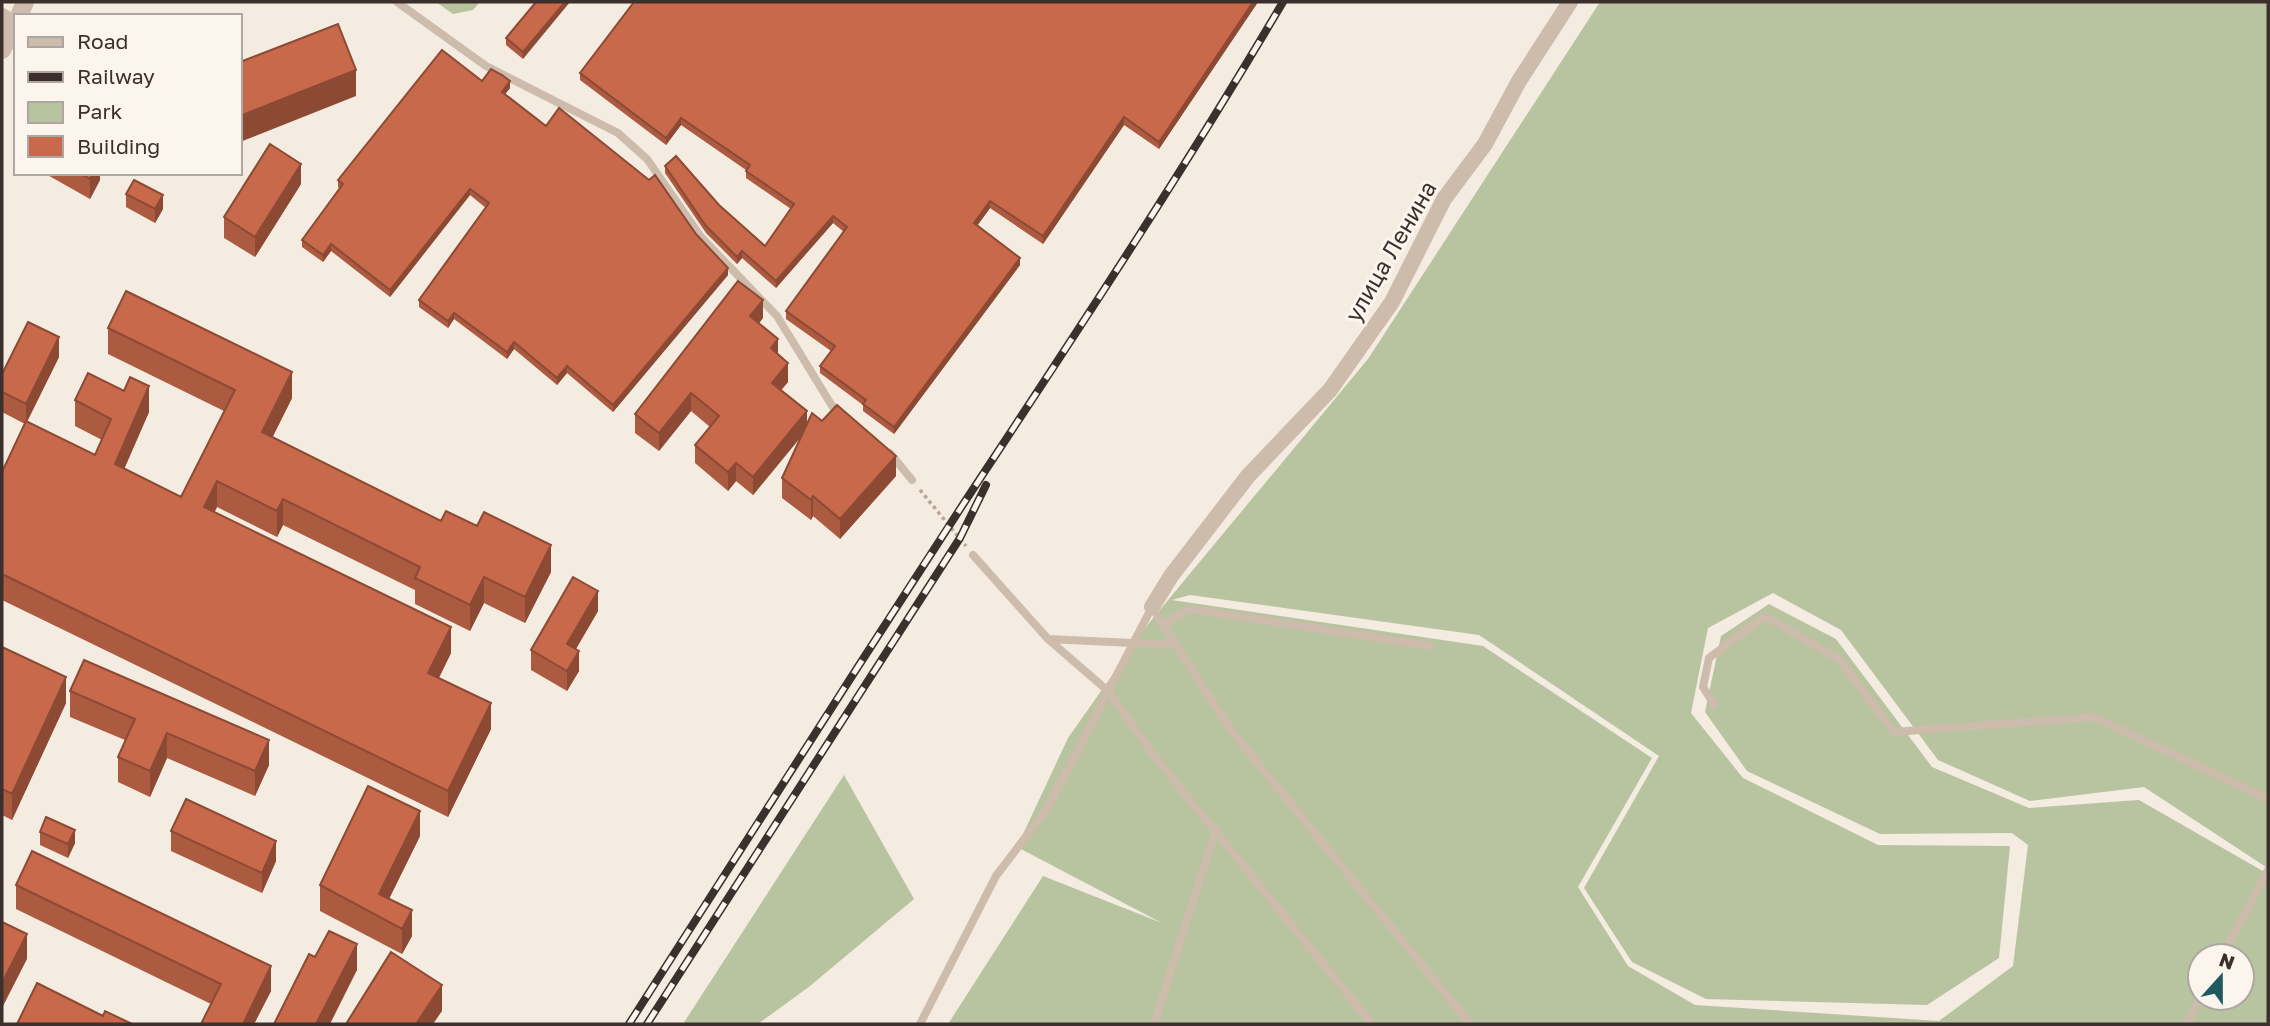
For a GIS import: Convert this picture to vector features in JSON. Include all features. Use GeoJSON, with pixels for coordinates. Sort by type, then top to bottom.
{"type":"FeatureCollection","features":[{"type":"Feature","properties":{"kind":"street","name":"улица Ленина"},"geometry":{"type":"LineString","coordinates":[[1152,607],[1171,576],[1248,476],[1330,390],[1392,302],[1444,199],[1485,144],[1519,81],[1570,2]]}},
{"type":"Feature","properties":{"kind":"street"},"geometry":{"type":"LineString","coordinates":[[2,50],[14,25]]}},
{"type":"Feature","properties":{"kind":"lane"},"geometry":{"type":"LineString","coordinates":[[397,2],[486,66],[618,133],[647,159],[701,237],[777,316],[834,410],[845,418]]}},
{"type":"Feature","properties":{"kind":"lane"},"geometry":{"type":"LineString","coordinates":[[877,443],[912,480]]}},
{"type":"Feature","properties":{"kind":"lane"},"geometry":{"type":"LineString","coordinates":[[973,555],[1048,639],[1108,691],[1155,757],[1372,1024]]}},
{"type":"Feature","properties":{"kind":"lane"},"geometry":{"type":"LineString","coordinates":[[1152,607],[1230,729],[1470,1024]]}},
{"type":"Feature","properties":{"kind":"lane"},"geometry":{"type":"LineString","coordinates":[[920,1024],[996,876],[1047,809],[1152,607]]}},
{"type":"Feature","properties":{"kind":"lane"},"geometry":{"type":"LineString","coordinates":[[1162,625],[1189,609],[1431,646]]}},
{"type":"Feature","properties":{"kind":"lane"},"geometry":{"type":"LineString","coordinates":[[1714,704],[1703,687],[1709,658],[1765,616],[1840,660],[1894,732],[2094,717],[2268,799]]}},
{"type":"Feature","properties":{"kind":"lane"},"geometry":{"type":"LineString","coordinates":[[1048,639],[1174,645]]}},
{"type":"Feature","properties":{"kind":"lane"},"geometry":{"type":"LineString","coordinates":[[1154,1024],[1216,829]]}},
{"type":"Feature","properties":{"kind":"lane"},"geometry":{"type":"LineString","coordinates":[[2229,942],[2268,870]]}},
{"type":"Feature","properties":{"kind":"path"},"geometry":{"type":"LineString","coordinates":[[912,480],[973,555]]}},
{"type":"Feature","properties":{"kind":"green space"},"geometry":{"type":"Polygon","coordinates":[[[436,2],[480,2],[473,10],[453,14],[436,2]]]}},
{"type":"Feature","properties":{"kind":"green space"},"geometry":{"type":"Polygon","coordinates":[[[1600,2],[2268,2],[2266,867],[2144,787],[2030,801],[1938,760],[1841,630],[1773,593],[1708,628],[1691,713],[1743,778],[1878,845],[2010,846],[1999,958],[1927,1005],[1706,999],[1632,962],[1584,888],[1659,756],[1479,635],[1190,595],[1172,600],[1483,646],[1652,758],[1578,887],[1628,966],[1695,1005],[1939,1021],[2013,966],[2028,845],[2012,833],[1880,834],[1747,771],[1705,712],[1721,636],[1769,604],[1836,639],[1932,767],[2029,808],[2139,800],[2268,874],[2268,1024],[948,1024],[1043,876],[1162,923],[1017,847],[1068,738],[1149,623],[1368,359],[1600,2]]]}},
{"type":"Feature","properties":{"kind":"green space"},"geometry":{"type":"Polygon","coordinates":[[[844,775],[914,899],[810,986],[758,1024],[683,1024],[844,775]]]}},
{"type":"Feature","properties":{"kind":"building"},"geometry":{"type":"Polygon","coordinates":[[[536,2],[565,2],[523,52],[506,38],[536,2]]]}},
{"type":"Feature","properties":{"kind":"building"},"geometry":{"type":"Polygon","coordinates":[[[634,2],[1253,2],[1159,142],[1124,117],[1043,236],[990,201],[974,223],[1020,258],[894,427],[863,404],[866,400],[820,366],[835,346],[786,311],[847,227],[833,216],[776,281],[742,251],[737,257],[706,226],[665,166],[676,156],[719,205],[765,246],[794,204],[746,171],[750,165],[681,118],[666,138],[580,73],[634,2]]]}},
{"type":"Feature","properties":{"kind":"building"},"geometry":{"type":"Polygon","coordinates":[[[338,24],[356,70],[242,115],[242,61],[338,24]]]}},
{"type":"Feature","properties":{"kind":"building"},"geometry":{"type":"Polygon","coordinates":[[[442,50],[482,81],[491,69],[502,75],[510,81],[502,92],[546,126],[559,108],[649,180],[655,175],[696,234],[728,268],[613,405],[567,366],[557,378],[514,342],[507,352],[454,313],[448,321],[419,300],[489,203],[470,189],[390,290],[331,244],[323,255],[302,240],[343,184],[338,180],[442,50]]]}},
{"type":"Feature","properties":{"kind":"building"},"geometry":{"type":"Polygon","coordinates":[[[270,144],[301,164],[255,237],[224,217],[270,144]]]}},
{"type":"Feature","properties":{"kind":"building"},"geometry":{"type":"Polygon","coordinates":[[[134,180],[163,195],[155,209],[126,194],[134,180]]]}},
{"type":"Feature","properties":{"kind":"building"},"geometry":{"type":"Polygon","coordinates":[[[738,281],[763,300],[750,316],[778,339],[771,348],[788,363],[772,383],[807,411],[753,477],[736,463],[728,472],[695,445],[719,416],[691,393],[659,433],[635,414],[738,281]]]}},
{"type":"Feature","properties":{"kind":"building"},"geometry":{"type":"Polygon","coordinates":[[[126,291],[292,372],[262,432],[441,521],[446,511],[477,526],[484,512],[551,545],[525,597],[484,577],[470,605],[415,578],[420,567],[283,499],[277,511],[217,481],[204,507],[451,627],[428,673],[491,703],[448,791],[2,574],[2,472],[26,421],[95,455],[111,419],[75,400],[88,373],[124,391],[130,377],[149,386],[115,464],[181,497],[235,390],[108,328],[126,291]]]}},
{"type":"Feature","properties":{"kind":"building"},"geometry":{"type":"Polygon","coordinates":[[[28,322],[59,337],[26,404],[2,392],[2,374],[28,322]]]}},
{"type":"Feature","properties":{"kind":"building"},"geometry":{"type":"Polygon","coordinates":[[[837,405],[896,456],[840,519],[813,496],[811,500],[782,478],[812,413],[822,421],[837,405]]]}},
{"type":"Feature","properties":{"kind":"building"},"geometry":{"type":"Polygon","coordinates":[[[573,577],[598,591],[567,644],[579,651],[567,671],[531,650],[573,577]]]}},
{"type":"Feature","properties":{"kind":"building"},"geometry":{"type":"Polygon","coordinates":[[[2,647],[66,677],[12,794],[2,789],[2,647]]]}},
{"type":"Feature","properties":{"kind":"building"},"geometry":{"type":"Polygon","coordinates":[[[84,660],[269,740],[255,771],[167,733],[150,771],[118,757],[135,719],[70,691],[84,660]]]}},
{"type":"Feature","properties":{"kind":"building"},"geometry":{"type":"Polygon","coordinates":[[[368,786],[420,811],[379,894],[412,910],[402,929],[320,885],[368,786]]]}},
{"type":"Feature","properties":{"kind":"building"},"geometry":{"type":"Polygon","coordinates":[[[186,799],[276,841],[262,873],[171,831],[186,799]]]}},
{"type":"Feature","properties":{"kind":"building"},"geometry":{"type":"Polygon","coordinates":[[[46,817],[75,830],[68,844],[40,832],[46,817]]]}},
{"type":"Feature","properties":{"kind":"building"},"geometry":{"type":"Polygon","coordinates":[[[32,851],[271,966],[243,1024],[201,1024],[221,984],[16,885],[32,851]]]}},
{"type":"Feature","properties":{"kind":"building"},"geometry":{"type":"Polygon","coordinates":[[[2,922],[27,934],[2,983],[2,922]]]}},
{"type":"Feature","properties":{"kind":"building"},"geometry":{"type":"Polygon","coordinates":[[[329,931],[357,944],[316,1024],[274,1024],[309,954],[315,957],[329,931]]]}},
{"type":"Feature","properties":{"kind":"building"},"geometry":{"type":"Polygon","coordinates":[[[391,952],[442,985],[416,1024],[346,1024],[391,952]]]}},
{"type":"Feature","properties":{"kind":"building"},"geometry":{"type":"Polygon","coordinates":[[[37,983],[103,1016],[105,1011],[132,1024],[17,1024],[37,983]]]}},
{"type":"Feature","properties":{"kind":"railway"},"geometry":{"type":"LineString","coordinates":[[629,1024],[1126,256],[1283,2]]}},
{"type":"Feature","properties":{"kind":"railway"},"geometry":{"type":"LineString","coordinates":[[647,1024],[960,538],[986,485]]}}]}
